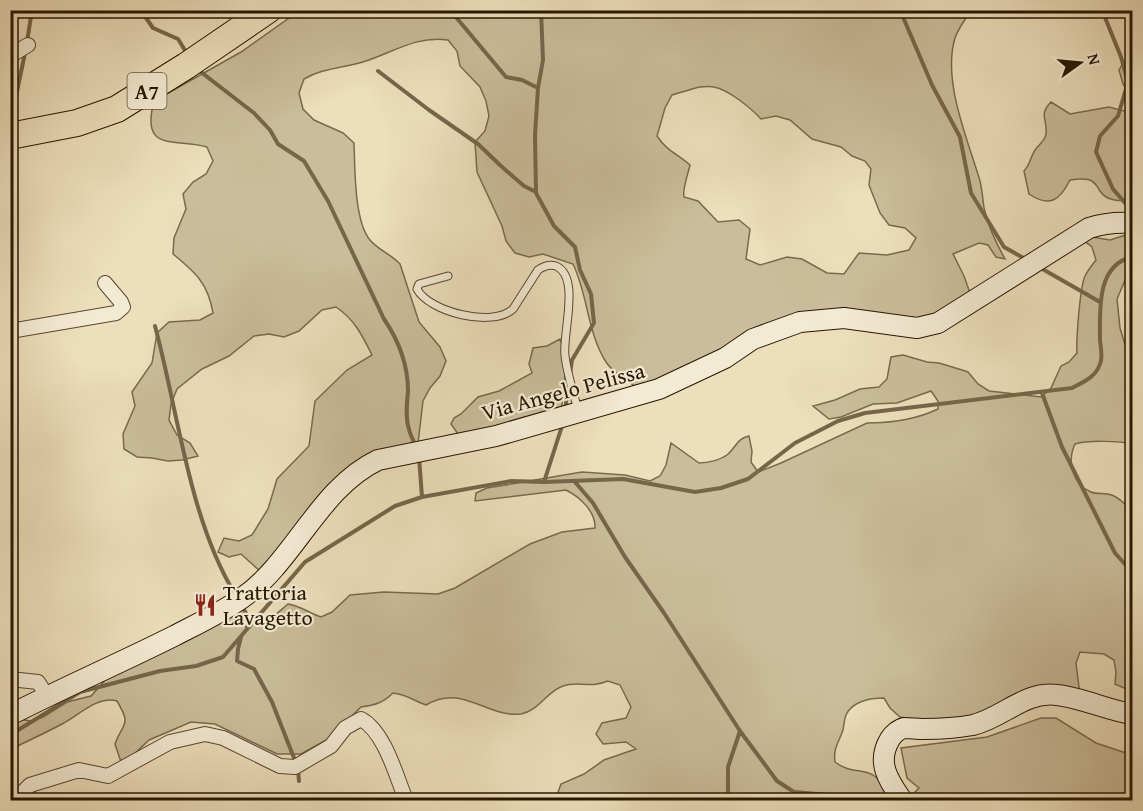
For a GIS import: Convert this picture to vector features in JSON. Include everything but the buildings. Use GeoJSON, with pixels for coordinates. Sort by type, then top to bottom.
{"type":"FeatureCollection","features":[{"type":"Feature","properties":{"kind":"highway","name":"A7"},"geometry":{"type":"LineString","coordinates":[[10,136],[77,123],[117,110],[268,10]]}},
{"type":"Feature","properties":{"kind":"street"},"geometry":{"type":"LineString","coordinates":[[10,56],[28,45]]}},
{"type":"Feature","properties":{"kind":"street","name":"Via Angelo Pelissa"},"geometry":{"type":"LineString","coordinates":[[10,715],[210,618],[243,598],[270,572],[308,523],[328,502],[365,466],[378,460],[496,436],[659,389],[725,358],[753,339],[800,322],[844,318],[917,328],[938,323],[1089,228],[1110,223],[1132,223]]}},
{"type":"Feature","properties":{"kind":"street"},"geometry":{"type":"LineString","coordinates":[[10,328],[16,330],[116,313],[123,307],[105,283]]}},
{"type":"Feature","properties":{"kind":"street"},"geometry":{"type":"LineString","coordinates":[[10,679],[38,682],[47,696]]}},
{"type":"Feature","properties":{"kind":"street"},"geometry":{"type":"LineString","coordinates":[[902,801],[884,764],[884,750],[892,735],[902,728],[924,729],[974,725],[1034,696],[1056,694],[1113,711],[1132,714]]}},
{"type":"Feature","properties":{"kind":"street"},"geometry":{"type":"LineString","coordinates":[[20,801],[20,795],[30,784],[79,770],[108,776],[170,742],[205,734],[223,738],[280,766],[295,767],[331,746],[345,728],[361,719],[370,724],[383,745],[406,801]]}},
{"type":"Feature","properties":{"kind":"lane"},"geometry":{"type":"LineString","coordinates":[[448,276],[419,284],[417,289],[420,294],[436,305],[457,314],[495,318],[513,309],[538,270],[551,265],[562,271],[567,277],[569,293],[565,358],[578,412]]}},
{"type":"Feature","properties":{"kind":"shaded area"},"geometry":{"type":"Polygon","coordinates":[[[299,11],[971,11],[955,38],[952,55],[954,91],[963,129],[980,181],[986,215],[1005,259],[996,257],[988,245],[979,243],[953,254],[971,296],[925,322],[830,313],[639,389],[621,377],[606,362],[595,338],[573,264],[543,254],[529,257],[515,253],[506,241],[502,226],[477,172],[475,142],[485,131],[489,116],[486,101],[480,87],[460,66],[457,51],[448,40],[415,42],[363,62],[311,75],[304,79],[299,93],[303,109],[314,120],[343,133],[354,143],[356,194],[365,231],[373,243],[400,264],[419,322],[440,347],[446,361],[440,376],[423,401],[418,443],[374,452],[261,572],[241,554],[229,557],[218,552],[224,538],[239,541],[252,535],[268,509],[277,479],[309,446],[315,401],[347,370],[372,355],[361,334],[348,317],[336,307],[322,310],[299,331],[284,337],[269,334],[254,336],[229,356],[202,369],[177,389],[171,404],[169,420],[177,435],[190,443],[198,456],[168,461],[137,457],[124,449],[123,434],[135,406],[132,392],[152,363],[157,333],[169,322],[200,320],[213,313],[204,286],[173,254],[174,238],[186,209],[183,194],[193,182],[206,174],[213,161],[207,147],[172,142],[156,136],[152,129],[151,118],[154,101],[241,52],[299,11]],[[699,87],[672,95],[665,108],[657,136],[668,149],[690,165],[684,186],[684,197],[698,201],[718,222],[739,220],[750,229],[746,259],[760,265],[787,257],[802,259],[827,273],[844,274],[859,253],[887,255],[909,250],[916,238],[905,228],[889,225],[880,213],[869,185],[871,169],[865,161],[852,156],[841,147],[812,139],[790,120],[776,116],[761,119],[746,105],[726,92],[714,87],[699,87]]]}},
{"type":"Feature","properties":{"kind":"shaded area"},"geometry":{"type":"Polygon","coordinates":[[[1132,57],[1132,98],[1123,84],[1119,70],[1123,63],[1132,57]]]}},
{"type":"Feature","properties":{"kind":"shaded area"},"geometry":{"type":"Polygon","coordinates":[[[1051,102],[1070,114],[1109,107],[1132,113],[1132,200],[1110,199],[1103,195],[1094,182],[1083,179],[1070,180],[1062,193],[1054,200],[1043,201],[1029,194],[1024,171],[1045,136],[1044,114],[1051,102]]]}},
{"type":"Feature","properties":{"kind":"shaded area"},"geometry":{"type":"Polygon","coordinates":[[[1132,233],[1132,275],[1126,278],[1117,299],[1120,328],[1127,351],[1132,353],[1132,444],[1104,441],[1075,444],[1071,458],[1075,478],[1079,484],[1094,493],[1114,496],[1132,510],[1132,687],[1126,689],[1115,684],[1114,660],[1104,654],[1080,652],[1076,663],[1080,695],[969,720],[900,717],[890,708],[884,698],[857,703],[846,715],[836,749],[835,762],[877,778],[890,800],[604,798],[583,800],[557,795],[561,784],[584,774],[604,760],[636,749],[626,742],[603,744],[596,734],[602,723],[626,718],[631,707],[620,685],[608,681],[595,684],[568,684],[552,692],[533,709],[521,714],[508,714],[463,699],[439,699],[426,705],[393,693],[378,703],[361,707],[330,738],[301,754],[277,754],[215,724],[191,722],[149,740],[127,761],[121,762],[115,744],[125,720],[117,701],[110,700],[88,707],[62,724],[11,749],[11,722],[19,719],[31,721],[43,717],[67,702],[91,696],[107,678],[241,609],[259,624],[271,618],[288,604],[321,617],[332,612],[350,595],[384,592],[438,594],[455,588],[530,544],[562,532],[595,528],[590,511],[577,497],[566,490],[475,501],[476,493],[487,488],[582,472],[625,475],[650,481],[660,476],[666,465],[671,443],[702,463],[724,457],[742,439],[749,436],[752,451],[751,462],[758,472],[867,423],[903,420],[938,409],[938,401],[931,391],[897,403],[873,404],[841,417],[829,419],[813,406],[835,400],[860,389],[879,387],[887,379],[891,357],[903,355],[968,372],[978,384],[989,391],[1041,397],[1051,388],[1061,366],[1069,362],[1077,353],[1083,282],[1096,260],[1092,247],[1083,240],[1086,236],[1110,240],[1132,233]]]}},
{"type":"Feature","properties":{"kind":"shaded area"},"geometry":{"type":"Polygon","coordinates":[[[560,339],[563,347],[565,376],[560,413],[460,437],[451,424],[454,418],[478,397],[499,391],[532,373],[529,364],[533,348],[547,346],[560,339]]]}},
{"type":"Feature","properties":{"kind":"shaded area"},"geometry":{"type":"Polygon","coordinates":[[[1041,718],[1056,718],[1096,743],[1132,755],[1132,800],[912,800],[911,796],[919,788],[907,778],[901,748],[987,737],[1041,718]]]}},
{"type":"Feature","properties":{"kind":"waterway"},"geometry":{"type":"LineString","coordinates":[[27,42],[32,10]]}},
{"type":"Feature","properties":{"kind":"waterway"},"geometry":{"type":"LineString","coordinates":[[450,10],[506,77],[522,80],[538,88]]}},
{"type":"Feature","properties":{"kind":"waterway"},"geometry":{"type":"LineString","coordinates":[[541,10],[543,60],[538,88],[535,135],[536,193],[554,226],[575,247],[580,270],[591,294],[594,323],[572,360],[570,374]]}},
{"type":"Feature","properties":{"kind":"waterway"},"geometry":{"type":"LineString","coordinates":[[900,10],[932,85],[960,137],[971,193],[1004,247],[1027,260]]}},
{"type":"Feature","properties":{"kind":"waterway"},"geometry":{"type":"LineString","coordinates":[[1102,10],[1121,57],[1128,82],[1118,116],[1100,136],[1096,152],[1113,189],[1132,211]]}},
{"type":"Feature","properties":{"kind":"waterway"},"geometry":{"type":"LineString","coordinates":[[142,12],[153,28],[178,39],[186,52]]}},
{"type":"Feature","properties":{"kind":"waterway"},"geometry":{"type":"LineString","coordinates":[[10,125],[25,53]]}},
{"type":"Feature","properties":{"kind":"waterway"},"geometry":{"type":"LineString","coordinates":[[197,69],[254,113],[270,130],[278,144],[304,161],[328,201],[402,353],[408,381],[407,420],[416,447]]}},
{"type":"Feature","properties":{"kind":"waterway"},"geometry":{"type":"LineString","coordinates":[[378,71],[478,144],[524,186],[536,192]]}},
{"type":"Feature","properties":{"kind":"waterway"},"geometry":{"type":"LineString","coordinates":[[10,735],[80,692],[160,671],[196,666],[223,657],[305,562],[395,506],[422,497],[511,481],[623,479],[695,492],[721,488],[748,479],[795,443],[838,421],[865,413],[1072,388],[1089,379],[1098,369],[1102,356],[1101,303],[1106,279],[1120,262],[1132,257]]}},
{"type":"Feature","properties":{"kind":"waterway"},"geometry":{"type":"LineString","coordinates":[[1039,267],[1100,302]]}},
{"type":"Feature","properties":{"kind":"waterway"},"geometry":{"type":"LineString","coordinates":[[155,326],[196,499],[219,564],[235,594]]}},
{"type":"Feature","properties":{"kind":"waterway"},"geometry":{"type":"LineString","coordinates":[[565,410],[569,381]]}},
{"type":"Feature","properties":{"kind":"waterway"},"geometry":{"type":"LineString","coordinates":[[1042,393],[1062,447],[1115,553],[1132,572]]}},
{"type":"Feature","properties":{"kind":"waterway"},"geometry":{"type":"LineString","coordinates":[[544,482],[563,423]]}},
{"type":"Feature","properties":{"kind":"waterway"},"geometry":{"type":"LineString","coordinates":[[419,457],[422,497]]}},
{"type":"Feature","properties":{"kind":"waterway"},"geometry":{"type":"LineString","coordinates":[[575,482],[593,503],[625,557],[740,731],[777,781],[794,792],[863,800]]}},
{"type":"Feature","properties":{"kind":"waterway"},"geometry":{"type":"LineString","coordinates":[[242,606],[248,617],[247,629]]}},
{"type":"Feature","properties":{"kind":"waterway"},"geometry":{"type":"LineString","coordinates":[[241,637],[237,661],[254,669],[272,702],[296,763]]}},
{"type":"Feature","properties":{"kind":"waterway"},"geometry":{"type":"LineString","coordinates":[[728,800],[728,767],[740,731]]}},
{"type":"Feature","properties":{"kind":"waterway"},"geometry":{"type":"LineString","coordinates":[[298,770],[299,781]]}},
{"type":"Feature","properties":{"kind":"place","name":"Trattoria Lavagetto"},"geometry":{"type":"Point","coordinates":[205,605]}}]}
